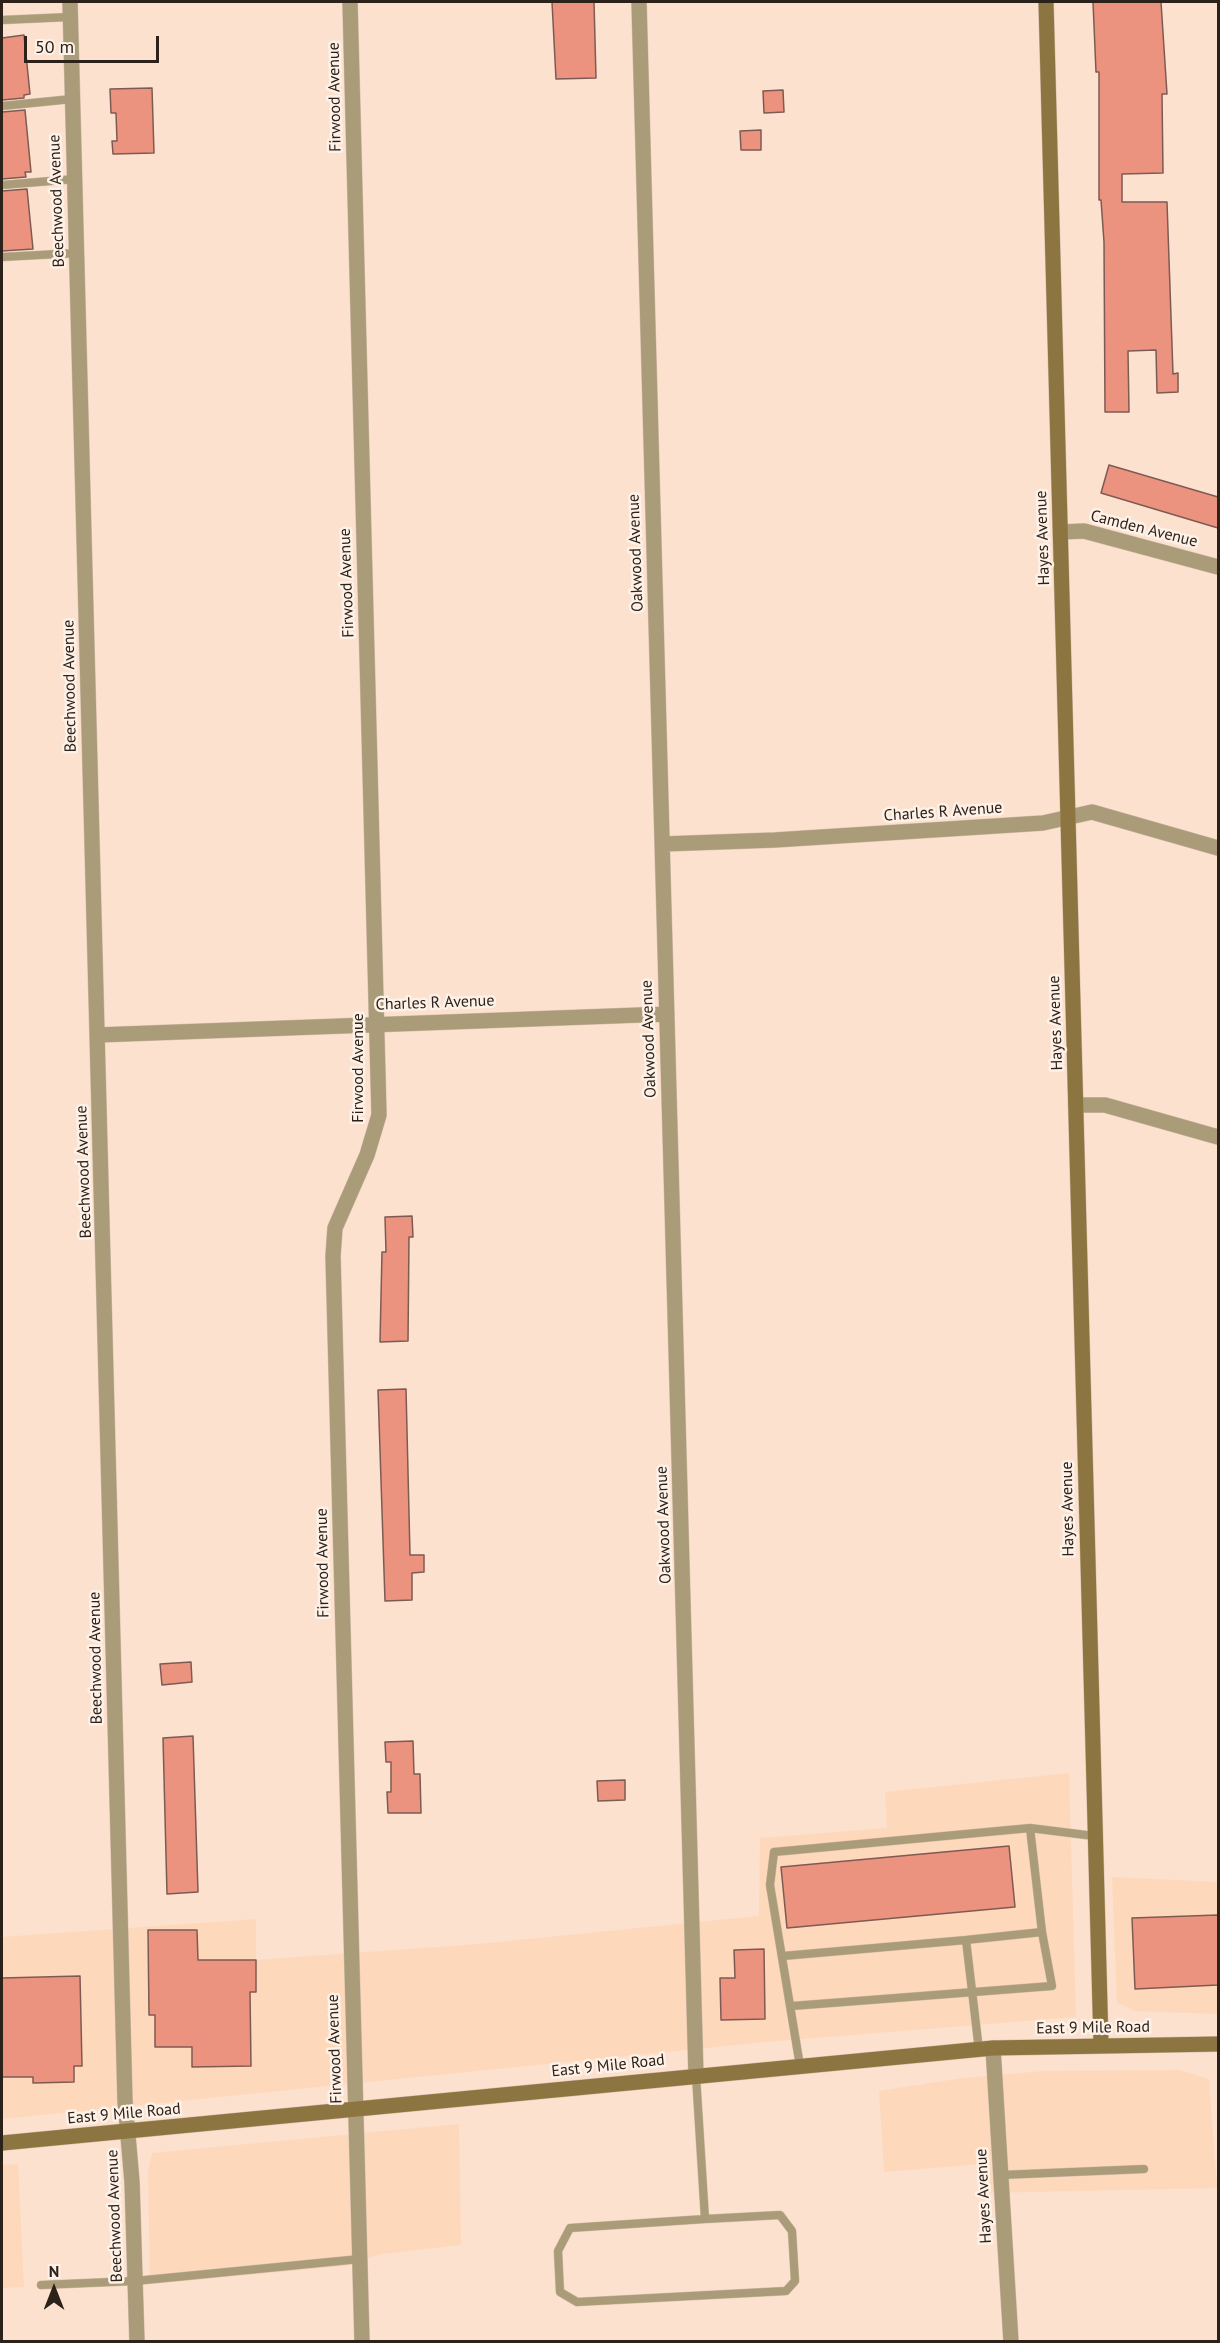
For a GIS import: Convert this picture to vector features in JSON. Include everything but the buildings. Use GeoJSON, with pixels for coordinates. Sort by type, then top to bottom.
{"type":"FeatureCollection","features":[{"type":"Feature","properties":{"kind":"street","name":"Firwood Avenue"},"geometry":{"type":"LineString","coordinates":[[350,2],[380,1115],[377,1130],[335,1228],[333,1256],[362,2342]]}},
{"type":"Feature","properties":{"kind":"street","name":"Oakwood Avenue"},"geometry":{"type":"LineString","coordinates":[[639,2],[696,2076]]}},
{"type":"Feature","properties":{"kind":"street","name":"Hayes Avenue"},"geometry":{"type":"LineString","coordinates":[[1046,2],[1101,2044]]}},
{"type":"Feature","properties":{"kind":"street","name":"Beechwood Avenue"},"geometry":{"type":"LineString","coordinates":[[70,9],[125,2101],[129,2132],[137,2342]]}},
{"type":"Feature","properties":{"kind":"street","name":"Camden Avenue"},"geometry":{"type":"LineString","coordinates":[[1061,532],[1084,531],[1218,567]]}},
{"type":"Feature","properties":{"kind":"street","name":"Charles R Avenue"},"geometry":{"type":"LineString","coordinates":[[663,844],[953,830],[1043,823],[1092,812],[1218,848]]}},
{"type":"Feature","properties":{"kind":"street","name":"Charles R Avenue"},"geometry":{"type":"LineString","coordinates":[[98,1035],[667,1014]]}},
{"type":"Feature","properties":{"kind":"street"},"geometry":{"type":"LineString","coordinates":[[1076,1105],[1105,1105],[1218,1137]]}},
{"type":"Feature","properties":{"kind":"street","name":"East 9 Mile Road"},"geometry":{"type":"LineString","coordinates":[[2,2143],[986,2049],[1101,2044],[1218,2044]]}},
{"type":"Feature","properties":{"kind":"street","name":"Hayes Avenue"},"geometry":{"type":"LineString","coordinates":[[986,2049],[1001,2175],[1011,2342]]}},
{"type":"Feature","properties":{"kind":"lane"},"geometry":{"type":"LineString","coordinates":[[2,20],[70,9]]}},
{"type":"Feature","properties":{"kind":"lane"},"geometry":{"type":"LineString","coordinates":[[2,106],[72,99]]}},
{"type":"Feature","properties":{"kind":"lane"},"geometry":{"type":"LineString","coordinates":[[2,185],[75,179]]}},
{"type":"Feature","properties":{"kind":"lane"},"geometry":{"type":"LineString","coordinates":[[2,256],[77,253]]}},
{"type":"Feature","properties":{"kind":"lane"},"geometry":{"type":"LineString","coordinates":[[792,2006],[1053,1986],[1042,1932],[1030,1828]]}},
{"type":"Feature","properties":{"kind":"lane"},"geometry":{"type":"LineString","coordinates":[[800,2066],[792,2006],[770,1885],[774,1852],[1030,1828],[1094,1836]]}},
{"type":"Feature","properties":{"kind":"lane"},"geometry":{"type":"LineString","coordinates":[[783,1956],[1042,1932]]}},
{"type":"Feature","properties":{"kind":"lane"},"geometry":{"type":"LineString","coordinates":[[966,1940],[973,1991],[986,2049]]}},
{"type":"Feature","properties":{"kind":"lane"},"geometry":{"type":"LineString","coordinates":[[696,2076],[705,2219]]}},
{"type":"Feature","properties":{"kind":"lane"},"geometry":{"type":"LineString","coordinates":[[1001,2175],[1144,2169]]}},
{"type":"Feature","properties":{"kind":"lane"},"geometry":{"type":"LineString","coordinates":[[780,2215],[792,2231],[795,2280],[786,2291],[577,2302],[560,2292],[558,2251],[570,2228],[705,2219],[780,2215]]}},
{"type":"Feature","properties":{"kind":"lane"},"geometry":{"type":"LineString","coordinates":[[40,2285],[135,2280],[360,2259]]}},
{"type":"Feature","properties":{"kind":"shaded area"},"geometry":{"type":"Polygon","coordinates":[[[1069,1773],[1076,2017],[765,2042],[2,2119],[2,1937],[256,1919],[256,1960],[479,1944],[759,1916],[760,1838],[887,1828],[885,1792],[1069,1773]]]}},
{"type":"Feature","properties":{"kind":"shaded area"},"geometry":{"type":"Polygon","coordinates":[[[1112,1877],[1218,1882],[1218,2014],[1135,2011],[1117,2003],[1112,1877]]]}},
{"type":"Feature","properties":{"kind":"shaded area"},"geometry":{"type":"Polygon","coordinates":[[[1179,2070],[1209,2079],[1217,2188],[985,2193],[983,2164],[884,2172],[879,2091],[963,2078],[1043,2071],[1179,2070]]]}},
{"type":"Feature","properties":{"kind":"shaded area"},"geometry":{"type":"Polygon","coordinates":[[[459,2124],[461,2245],[381,2254],[346,2266],[150,2284],[148,2172],[152,2153],[459,2124]]]}},
{"type":"Feature","properties":{"kind":"shaded area"},"geometry":{"type":"Polygon","coordinates":[[[18,2164],[24,2287],[2,2288],[2,2165],[18,2164]]]}}]}
